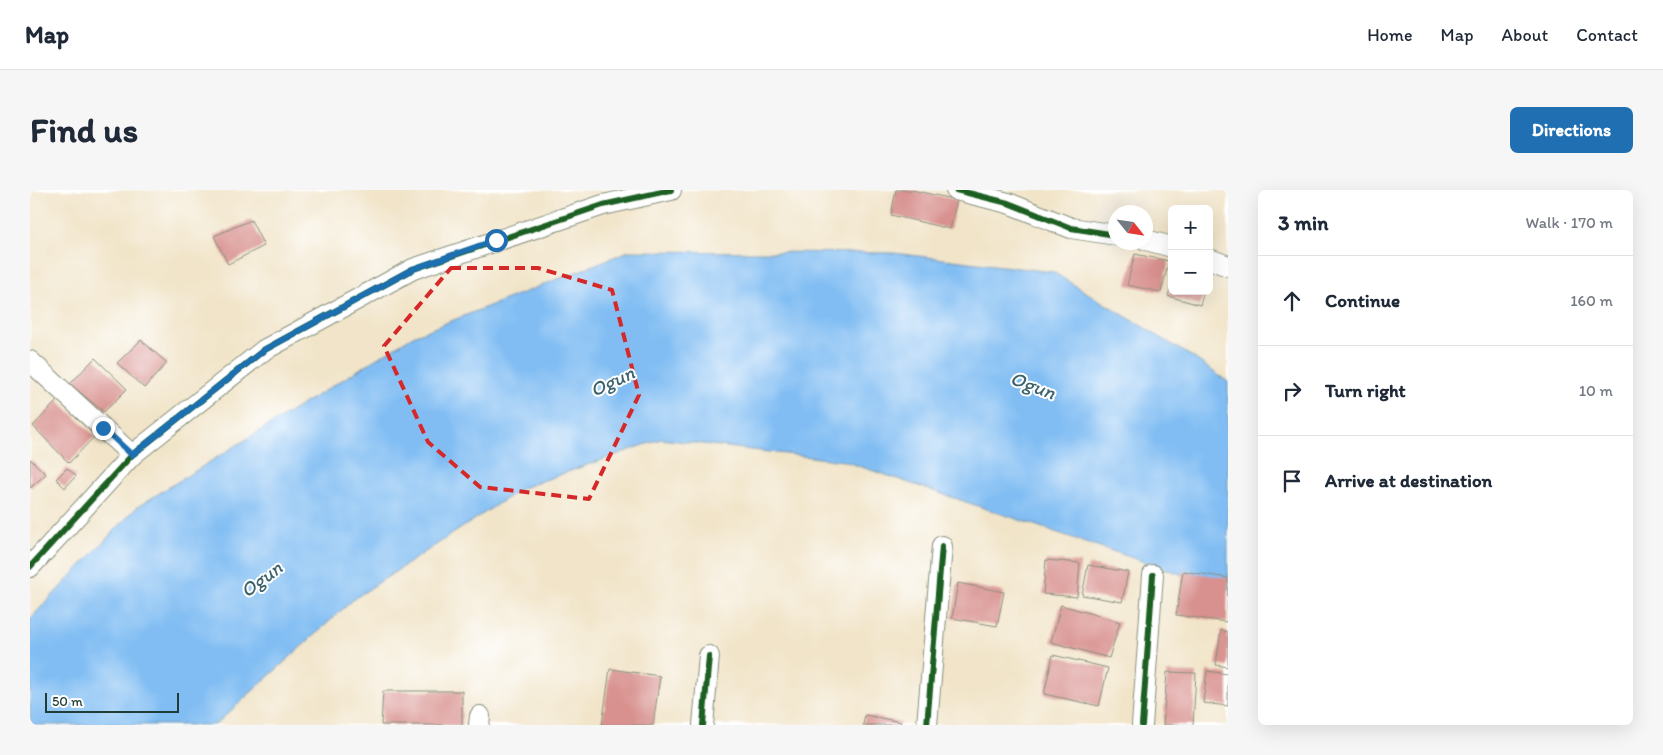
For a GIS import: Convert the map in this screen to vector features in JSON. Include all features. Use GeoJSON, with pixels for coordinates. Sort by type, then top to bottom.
{"type":"FeatureCollection","features":[{"type":"Feature","properties":{"kind":"street"},"geometry":{"type":"LineString","coordinates":[[30,567],[132,455],[264,350],[413,269],[603,205],[671,190]]}},
{"type":"Feature","properties":{"kind":"street"},"geometry":{"type":"LineString","coordinates":[[956,190],[1009,197],[1071,228],[1108,234]]}},
{"type":"Feature","properties":{"kind":"street"},"geometry":{"type":"LineString","coordinates":[[1153,242],[1168,245]]}},
{"type":"Feature","properties":{"kind":"street"},"geometry":{"type":"LineString","coordinates":[[1213,260],[1228,266]]}},
{"type":"Feature","properties":{"kind":"street"},"geometry":{"type":"LineString","coordinates":[[30,360],[132,455]]}},
{"type":"Feature","properties":{"kind":"street"},"geometry":{"type":"LineString","coordinates":[[927,725],[942,546]]}},
{"type":"Feature","properties":{"kind":"street"},"geometry":{"type":"LineString","coordinates":[[1142,725],[1153,575]]}},
{"type":"Feature","properties":{"kind":"street"},"geometry":{"type":"LineString","coordinates":[[703,725],[709,656]]}},
{"type":"Feature","properties":{"kind":"highlighted area"},"geometry":{"type":"Polygon","coordinates":[[[451,268],[538,268],[612,290],[639,395],[589,499],[480,487],[428,442],[384,346],[451,268]]]}},
{"type":"Feature","properties":{"kind":"water","name":"Ogun"},"geometry":{"type":"Polygon","coordinates":[[[629,251],[893,253],[1053,272],[1194,358],[1228,382],[1228,590],[844,461],[661,439],[522,488],[354,599],[215,725],[30,725],[30,619],[137,507],[413,336],[629,251]]]}},
{"type":"Feature","properties":{"kind":"building"},"geometry":{"type":"Polygon","coordinates":[[[896,190],[912,190],[957,200],[950,229],[891,215],[896,190]]]}},
{"type":"Feature","properties":{"kind":"building"},"geometry":{"type":"Polygon","coordinates":[[[251,220],[264,246],[228,264],[214,236],[251,220]]]}},
{"type":"Feature","properties":{"kind":"building"},"geometry":{"type":"Polygon","coordinates":[[[1135,254],[1168,261],[1161,292],[1127,285],[1135,254]]]}},
{"type":"Feature","properties":{"kind":"building"},"geometry":{"type":"Polygon","coordinates":[[[1168,295],[1203,295],[1200,305],[1168,295]]]}},
{"type":"Feature","properties":{"kind":"building"},"geometry":{"type":"Polygon","coordinates":[[[141,340],[167,363],[144,388],[117,363],[141,340]]]}},
{"type":"Feature","properties":{"kind":"building"},"geometry":{"type":"Polygon","coordinates":[[[95,358],[127,389],[104,412],[70,384],[95,358]]]}},
{"type":"Feature","properties":{"kind":"building"},"geometry":{"type":"Polygon","coordinates":[[[58,400],[95,436],[69,463],[33,426],[58,400]]]}},
{"type":"Feature","properties":{"kind":"building"},"geometry":{"type":"Polygon","coordinates":[[[30,459],[46,474],[30,488],[30,459]]]}},
{"type":"Feature","properties":{"kind":"building"},"geometry":{"type":"Polygon","coordinates":[[[67,468],[76,476],[65,488],[56,479],[67,468]]]}},
{"type":"Feature","properties":{"kind":"building"},"geometry":{"type":"Polygon","coordinates":[[[1046,560],[1080,563],[1077,597],[1043,594],[1046,560]]]}},
{"type":"Feature","properties":{"kind":"building"},"geometry":{"type":"Polygon","coordinates":[[[1088,565],[1128,572],[1122,602],[1082,595],[1088,565]]]}},
{"type":"Feature","properties":{"kind":"building"},"geometry":{"type":"Polygon","coordinates":[[[1183,571],[1228,578],[1227,622],[1176,615],[1183,571]]]}},
{"type":"Feature","properties":{"kind":"building"},"geometry":{"type":"Polygon","coordinates":[[[958,583],[1004,592],[997,626],[952,618],[958,583]]]}},
{"type":"Feature","properties":{"kind":"building"},"geometry":{"type":"Polygon","coordinates":[[[1061,605],[1120,622],[1109,658],[1051,642],[1061,605]]]}},
{"type":"Feature","properties":{"kind":"building"},"geometry":{"type":"Polygon","coordinates":[[[1221,630],[1228,632],[1228,667],[1216,665],[1221,630]]]}},
{"type":"Feature","properties":{"kind":"building"},"geometry":{"type":"Polygon","coordinates":[[[1053,655],[1108,668],[1099,706],[1044,694],[1053,655]]]}},
{"type":"Feature","properties":{"kind":"building"},"geometry":{"type":"Polygon","coordinates":[[[610,669],[660,676],[653,725],[602,725],[610,669]]]}},
{"type":"Feature","properties":{"kind":"building"},"geometry":{"type":"Polygon","coordinates":[[[1207,671],[1228,674],[1228,706],[1203,703],[1207,671]]]}},
{"type":"Feature","properties":{"kind":"building"},"geometry":{"type":"Polygon","coordinates":[[[1167,672],[1196,673],[1193,725],[1163,725],[1167,672]]]}},
{"type":"Feature","properties":{"kind":"building"},"geometry":{"type":"Polygon","coordinates":[[[383,691],[462,691],[462,725],[381,725],[383,691]]]}},
{"type":"Feature","properties":{"kind":"building"},"geometry":{"type":"Polygon","coordinates":[[[865,715],[901,722],[900,725],[863,725],[865,715]]]}},
{"type":"Feature","properties":{"kind":"cycle path"},"geometry":{"type":"LineString","coordinates":[[30,567],[132,455],[264,350],[413,269],[603,205],[671,190]]}},
{"type":"Feature","properties":{"kind":"cycle path"},"geometry":{"type":"LineString","coordinates":[[956,190],[1008,203],[1071,228],[1108,234]]}},
{"type":"Feature","properties":{"kind":"cycle path"},"geometry":{"type":"LineString","coordinates":[[927,725],[942,546]]}},
{"type":"Feature","properties":{"kind":"cycle path"},"geometry":{"type":"LineString","coordinates":[[1142,725],[1153,575]]}},
{"type":"Feature","properties":{"kind":"cycle path"},"geometry":{"type":"LineString","coordinates":[[703,725],[709,656]]}},
{"type":"Feature","properties":{"kind":"route"},"geometry":{"type":"LineString","coordinates":[[103,428],[132,455],[264,350],[413,269],[496,240]]}}]}
